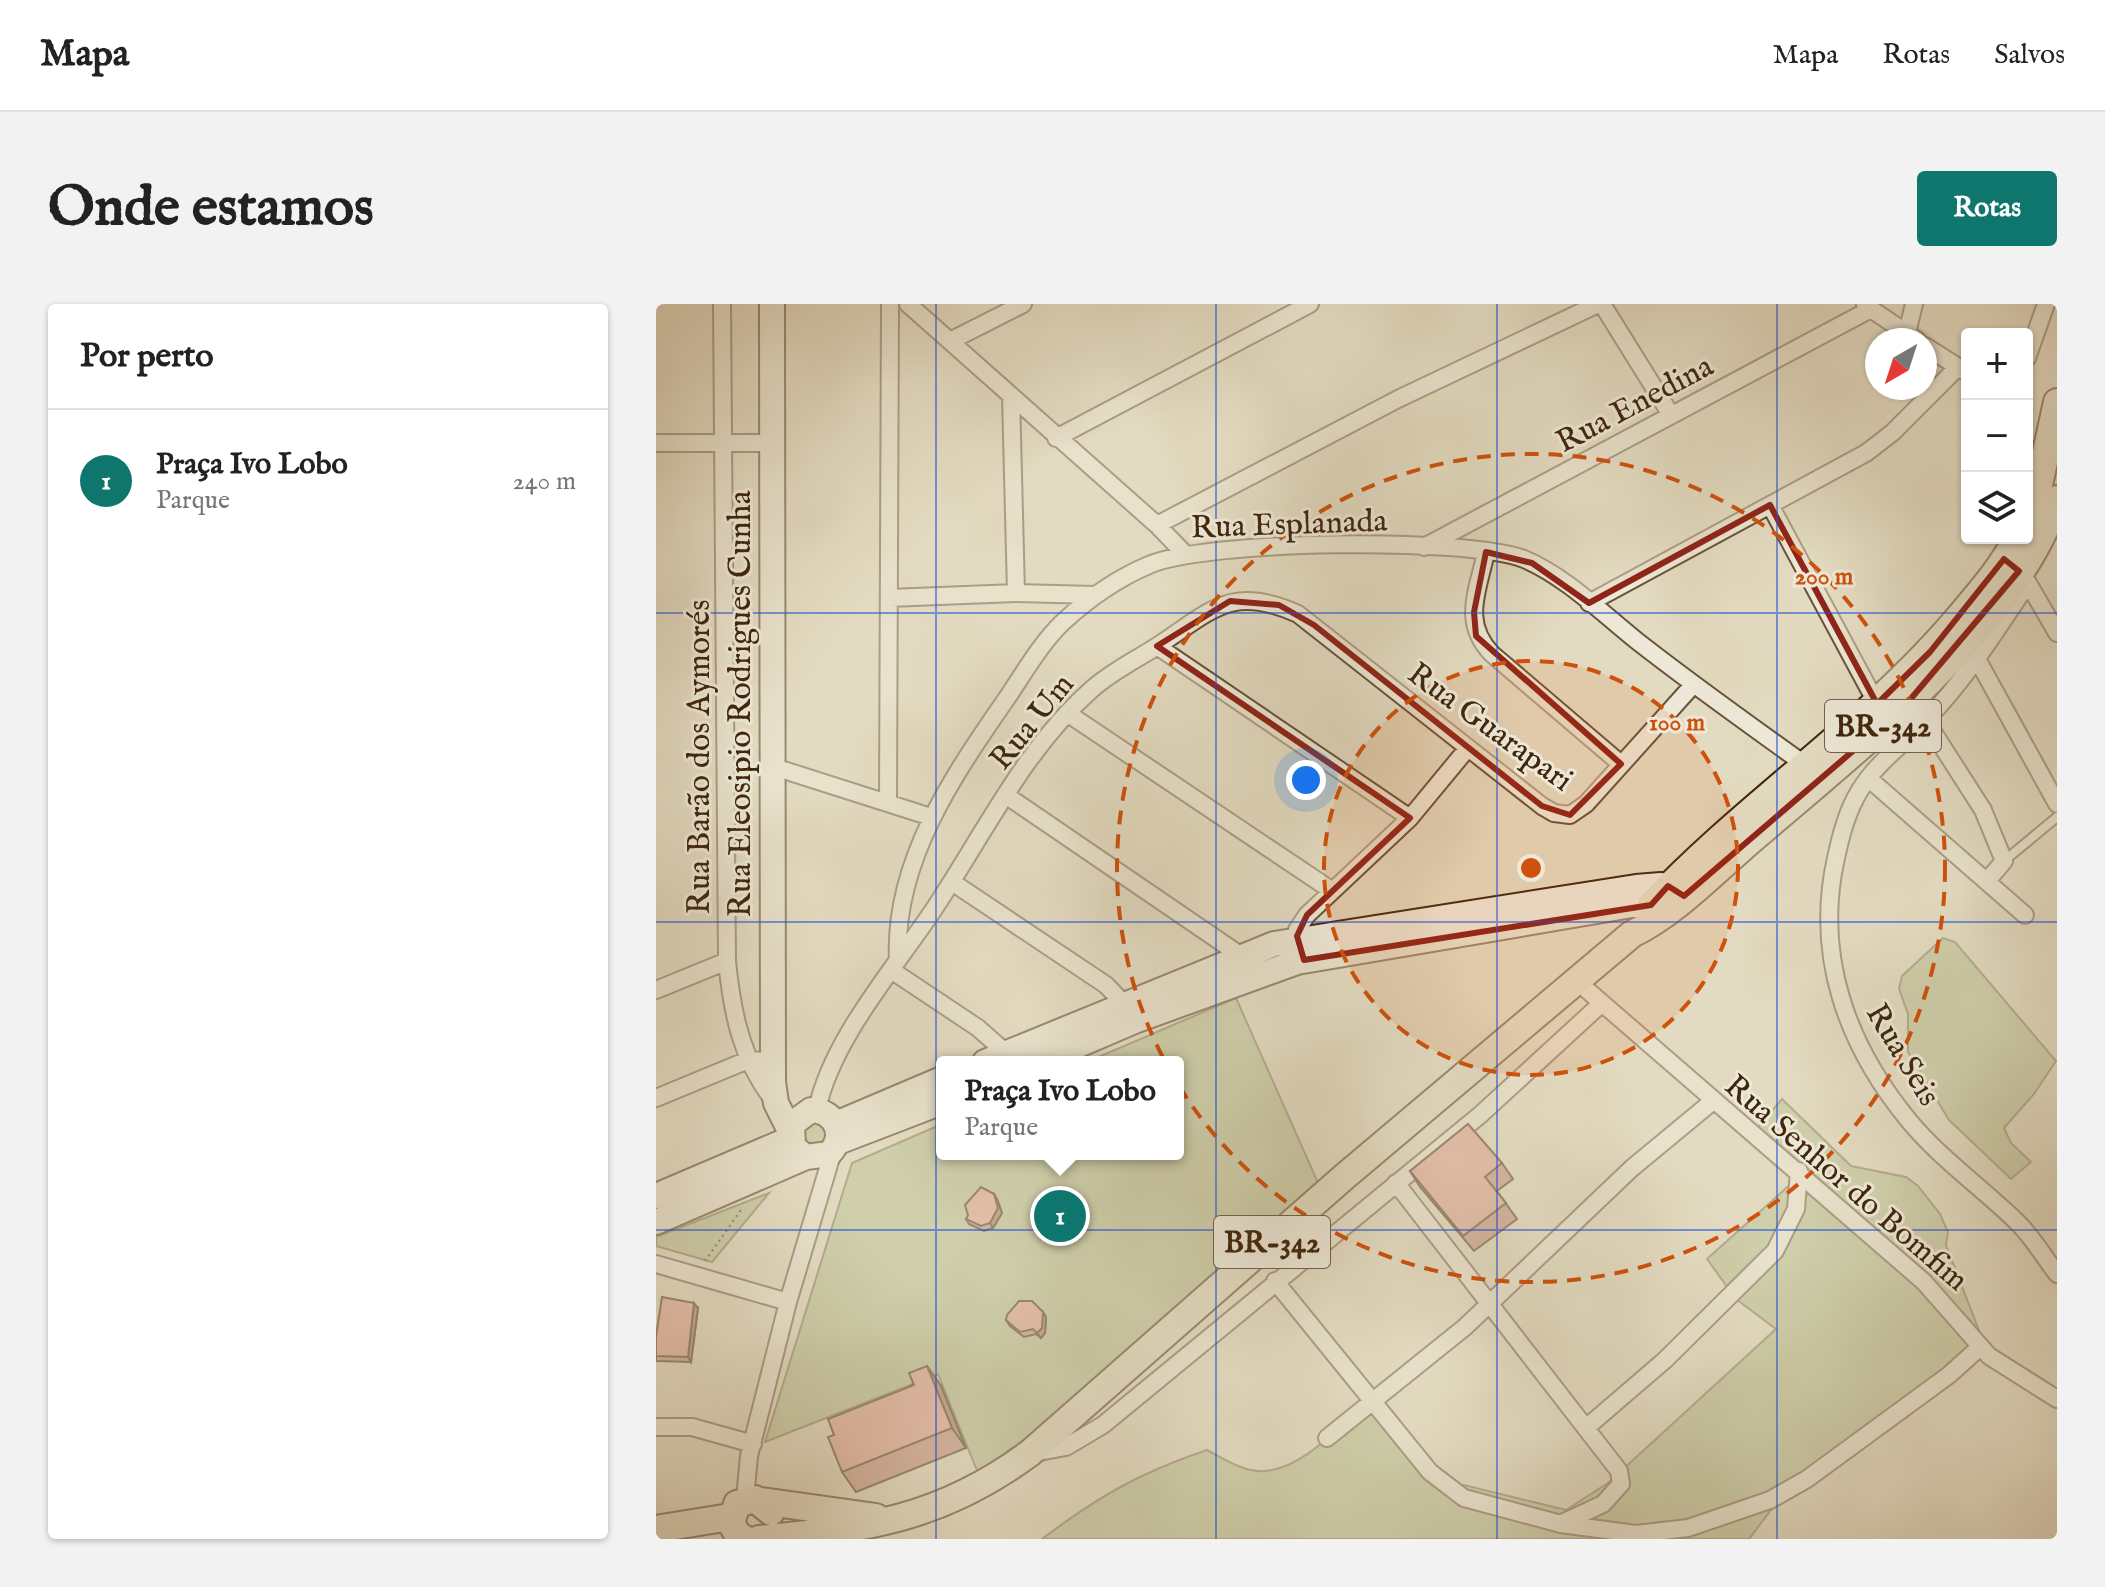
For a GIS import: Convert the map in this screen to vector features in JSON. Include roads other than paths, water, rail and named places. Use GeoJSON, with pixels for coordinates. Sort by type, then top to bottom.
{"type":"FeatureCollection","features":[{"type":"Feature","properties":{"kind":"main road","name":"BR-342"},"geometry":{"type":"LineString","coordinates":[[1667,900],[1804,764],[1877,704],[2045,531],[2057,402]]}},
{"type":"Feature","properties":{"kind":"main road","name":"BR-342"},"geometry":{"type":"LineString","coordinates":[[2033,510],[2051,491]]}},
{"type":"Feature","properties":{"kind":"main road","name":"BR-342"},"geometry":{"type":"LineString","coordinates":[[758,1539],[836,1532],[895,1520],[972,1492],[1030,1453],[1344,1177],[1578,982],[1632,934],[1638,918],[1667,900],[1903,708],[1967,639],[2017,563]]}},
{"type":"Feature","properties":{"kind":"main road","name":"BR-342"},"geometry":{"type":"LineString","coordinates":[[742,1522],[771,1511],[772,1525],[758,1539]]}},
{"type":"Feature","properties":{"kind":"main road","name":"BR-342"},"geometry":{"type":"LineString","coordinates":[[742,1522],[895,1520]]}},
{"type":"Feature","properties":{"kind":"main road"},"geometry":{"type":"LineString","coordinates":[[666,1534],[742,1522]]}},
{"type":"Feature","properties":{"kind":"street","name":"Rua Barão dos Aymorés"},"geometry":{"type":"LineString","coordinates":[[722,304],[727,961],[730,998],[748,1060],[776,1103]]}},
{"type":"Feature","properties":{"kind":"street","name":"Rua Eleosipio Rodrigues Cunha"},"geometry":{"type":"LineString","coordinates":[[772,304],[774,767],[770,969],[776,1103]]}},
{"type":"Feature","properties":{"kind":"street"},"geometry":{"type":"LineString","coordinates":[[888,801],[890,304]]}},
{"type":"Feature","properties":{"kind":"street"},"geometry":{"type":"LineString","coordinates":[[908,304],[1157,525],[1185,554]]}},
{"type":"Feature","properties":{"kind":"street"},"geometry":{"type":"LineString","coordinates":[[950,341],[1023,304]]}},
{"type":"Feature","properties":{"kind":"street"},"geometry":{"type":"LineString","coordinates":[[1056,438],[1310,304]]}},
{"type":"Feature","properties":{"kind":"street"},"geometry":{"type":"LineString","coordinates":[[1157,525],[1398,399],[1600,304],[1671,415]]}},
{"type":"Feature","properties":{"kind":"street"},"geometry":{"type":"LineString","coordinates":[[1913,328],[1914,304]]}},
{"type":"Feature","properties":{"kind":"street"},"geometry":{"type":"LineString","coordinates":[[2033,341],[2046,304]]}},
{"type":"Feature","properties":{"kind":"street"},"geometry":{"type":"LineString","coordinates":[[1867,307],[1898,328]]}},
{"type":"Feature","properties":{"kind":"street","name":"Rua Enedina"},"geometry":{"type":"LineString","coordinates":[[1423,547],[1867,307]]}},
{"type":"Feature","properties":{"kind":"street"},"geometry":{"type":"LineString","coordinates":[[1937,354],[1961,369]]}},
{"type":"Feature","properties":{"kind":"street"},"geometry":{"type":"LineString","coordinates":[[1589,603],[1866,453],[1961,371]]}},
{"type":"Feature","properties":{"kind":"street"},"geometry":{"type":"LineString","coordinates":[[1011,396],[1016,593]]}},
{"type":"Feature","properties":{"kind":"street"},"geometry":{"type":"LineString","coordinates":[[656,443],[771,443]]}},
{"type":"Feature","properties":{"kind":"street"},"geometry":{"type":"LineString","coordinates":[[1770,505],[1877,704]]}},
{"type":"Feature","properties":{"kind":"street","name":"Rua Esplanada"},"geometry":{"type":"LineString","coordinates":[[895,965],[900,917],[931,817],[1031,663],[1061,624],[1096,595],[1148,565],[1185,554],[1349,544],[1486,552],[1532,563],[1589,603],[1693,685],[1804,764]]}},
{"type":"Feature","properties":{"kind":"street"},"geometry":{"type":"LineString","coordinates":[[1486,552],[1474,612],[1476,636],[1492,654],[1621,764]]}},
{"type":"Feature","properties":{"kind":"street"},"geometry":{"type":"LineString","coordinates":[[2017,563],[2057,633]]}},
{"type":"Feature","properties":{"kind":"street","name":"Rua Seis"},"geometry":{"type":"LineString","coordinates":[[2017,563],[1976,657],[1926,721],[1868,778],[1849,811],[1832,873],[1827,911],[1830,962],[1843,1007],[1891,1096],[1911,1124],[2020,1224],[2057,1274]]}},
{"type":"Feature","properties":{"kind":"street"},"geometry":{"type":"LineString","coordinates":[[889,598],[1016,593],[1096,595]]}},
{"type":"Feature","properties":{"kind":"street","name":"Rua Um"},"geometry":{"type":"LineString","coordinates":[[742,1522],[753,1444],[818,1195],[814,1136],[836,1059],[895,965],[1007,796],[1067,713],[1094,687],[1215,607],[1244,598],[1279,605],[1314,625]]}},
{"type":"Feature","properties":{"kind":"street","name":"Rua Guarapari"},"geometry":{"type":"LineString","coordinates":[[1314,625],[1467,749],[1542,806],[1561,815],[1570,815],[1586,804],[1693,685]]}},
{"type":"Feature","properties":{"kind":"street"},"geometry":{"type":"LineString","coordinates":[[1157,646],[1410,818]]}},
{"type":"Feature","properties":{"kind":"street"},"geometry":{"type":"LineString","coordinates":[[1976,657],[2057,804]]}},
{"type":"Feature","properties":{"kind":"street"},"geometry":{"type":"LineString","coordinates":[[1067,713],[1331,890]]}},
{"type":"Feature","properties":{"kind":"street"},"geometry":{"type":"LineString","coordinates":[[1926,721],[1983,810],[2004,861],[1987,881]]}},
{"type":"Feature","properties":{"kind":"street"},"geometry":{"type":"LineString","coordinates":[[1301,950],[1300,925],[1331,890],[1410,818],[1467,749]]}},
{"type":"Feature","properties":{"kind":"street"},"geometry":{"type":"LineString","coordinates":[[774,767],[931,817]]}},
{"type":"Feature","properties":{"kind":"street"},"geometry":{"type":"LineString","coordinates":[[1868,778],[2025,915]]}},
{"type":"Feature","properties":{"kind":"street"},"geometry":{"type":"LineString","coordinates":[[1007,796],[1240,955]]}},
{"type":"Feature","properties":{"kind":"street"},"geometry":{"type":"LineString","coordinates":[[952,882],[1106,985],[1132,1012]]}},
{"type":"Feature","properties":{"kind":"street"},"geometry":{"type":"LineString","coordinates":[[1050,1056],[1240,955],[1301,950],[1591,894],[1667,900]]}},
{"type":"Feature","properties":{"kind":"street"},"geometry":{"type":"LineString","coordinates":[[900,917],[921,928]]}},
{"type":"Feature","properties":{"kind":"street"},"geometry":{"type":"LineString","coordinates":[[1015,1056],[1301,950]]}},
{"type":"Feature","properties":{"kind":"street"},"geometry":{"type":"LineString","coordinates":[[656,990],[727,961]]}},
{"type":"Feature","properties":{"kind":"street"},"geometry":{"type":"LineString","coordinates":[[895,965],[1011,1056]]}},
{"type":"Feature","properties":{"kind":"street","name":"Rua Senhor do Bomfim"},"geometry":{"type":"LineString","coordinates":[[1578,982],[1713,1101],[1799,1171],[1944,1301],[1980,1347],[2057,1399]]}},
{"type":"Feature","properties":{"kind":"street"},"geometry":{"type":"LineString","coordinates":[[1030,1453],[1066,1447],[1103,1425],[1480,1115],[1602,1003]]}},
{"type":"Feature","properties":{"kind":"street"},"geometry":{"type":"LineString","coordinates":[[656,1098],[748,1060],[773,1061]]}},
{"type":"Feature","properties":{"kind":"street"},"geometry":{"type":"LineString","coordinates":[[656,1196],[814,1136],[936,1082]]}},
{"type":"Feature","properties":{"kind":"street"},"geometry":{"type":"LineString","coordinates":[[1327,1438],[1465,1327],[1632,1168],[1713,1101]]}},
{"type":"Feature","properties":{"kind":"street"},"geometry":{"type":"LineString","coordinates":[[776,1103],[814,1136],[818,1195]]}},
{"type":"Feature","properties":{"kind":"street"},"geometry":{"type":"LineString","coordinates":[[656,1222],[763,1177],[814,1136],[936,1104]]}},
{"type":"Feature","properties":{"kind":"street"},"geometry":{"type":"LineString","coordinates":[[1587,1427],[1665,1360],[1775,1251],[1796,1209],[1799,1171]]}},
{"type":"Feature","properties":{"kind":"street"},"geometry":{"type":"LineString","coordinates":[[1396,1183],[1587,1427],[1622,1478],[1617,1491],[1603,1504],[1561,1524]]}},
{"type":"Feature","properties":{"kind":"street"},"geometry":{"type":"LineString","coordinates":[[656,1264],[788,1302]]}},
{"type":"Feature","properties":{"kind":"street"},"geometry":{"type":"LineString","coordinates":[[1275,1281],[1430,1472],[1451,1491],[1561,1524],[1636,1534],[1661,1533],[1699,1525],[1770,1500],[1842,1454],[1949,1375],[1980,1347]]}},
{"type":"Feature","properties":{"kind":"street"},"geometry":{"type":"LineString","coordinates":[[656,1427],[692,1427],[753,1444]]}},
{"type":"Feature","properties":{"kind":"lane"},"geometry":{"type":"LineString","coordinates":[[2004,861],[2057,817]]}},
{"type":"Feature","properties":{"kind":"place","name":"Praça Ivo Lobo"},"geometry":{"type":"Point","coordinates":[1060,1216]}}]}
